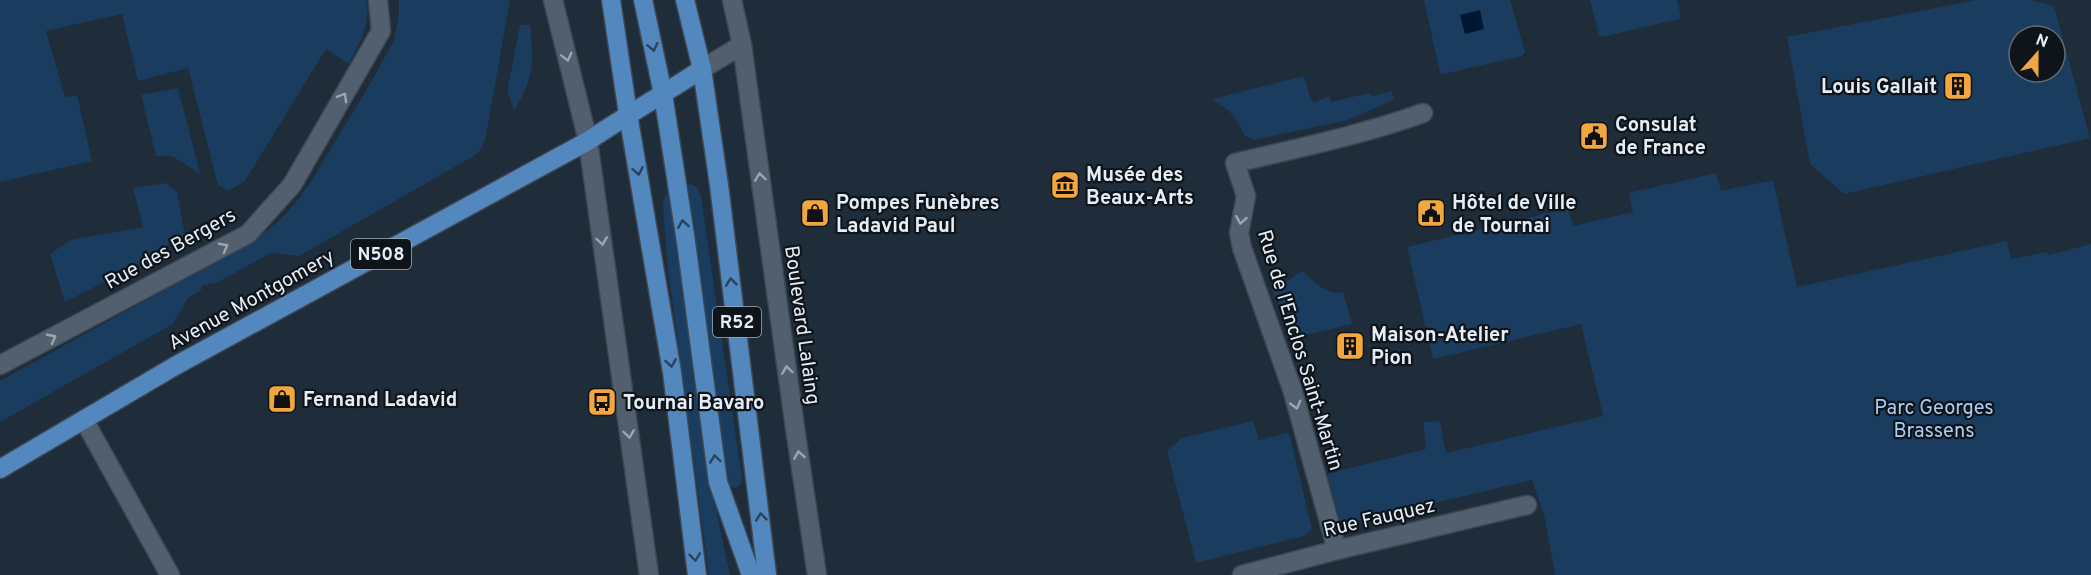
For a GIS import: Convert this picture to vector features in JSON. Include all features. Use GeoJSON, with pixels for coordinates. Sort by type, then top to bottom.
{"type":"FeatureCollection","features":[{"type":"Feature","properties":{"kind":"main road"},"geometry":{"type":"LineString","coordinates":[[611,0],[672,372],[697,575]]}},
{"type":"Feature","properties":{"kind":"main road","name":"R52"},"geometry":{"type":"LineString","coordinates":[[643,0],[663,94],[686,242],[718,482],[751,575]]}},
{"type":"Feature","properties":{"kind":"main road","name":"R52"},"geometry":{"type":"LineString","coordinates":[[685,0],[702,69],[719,185],[767,575]]}},
{"type":"Feature","properties":{"kind":"main road","name":"Avenue Montgomery"},"geometry":{"type":"LineString","coordinates":[[0,469],[175,366],[588,141],[702,69]]}},
{"type":"Feature","properties":{"kind":"street","name":"Rue des Bergers"},"geometry":{"type":"LineString","coordinates":[[0,365],[248,234],[292,185],[381,31],[378,0]]}},
{"type":"Feature","properties":{"kind":"street"},"geometry":{"type":"LineString","coordinates":[[553,0],[588,141],[649,575]]}},
{"type":"Feature","properties":{"kind":"street","name":"Boulevard Lalaing"},"geometry":{"type":"LineString","coordinates":[[732,0],[742,45],[817,575]]}},
{"type":"Feature","properties":{"kind":"street","name":"Avenue Montgomery"},"geometry":{"type":"LineString","coordinates":[[702,69],[742,45]]}},
{"type":"Feature","properties":{"kind":"street","name":"Rue de l'Enclos Saint-Martin"},"geometry":{"type":"LineString","coordinates":[[1337,550],[1292,389],[1242,248],[1239,233],[1246,195],[1235,164],[1338,139],[1423,113]]}},
{"type":"Feature","properties":{"kind":"street"},"geometry":{"type":"LineString","coordinates":[[84,420],[170,575]]}},
{"type":"Feature","properties":{"kind":"street","name":"Rue Fauquez"},"geometry":{"type":"LineString","coordinates":[[1242,575],[1337,550],[1527,506]]}},
{"type":"Feature","properties":{"kind":"green space"},"geometry":{"type":"Polygon","coordinates":[[[0,0],[366,0],[367,18],[364,33],[349,64],[326,49],[245,181],[229,191],[218,185],[188,68],[138,81],[122,14],[46,31],[65,97],[77,95],[92,161],[0,182],[0,0]]]}},
{"type":"Feature","properties":{"kind":"green space"},"geometry":{"type":"Polygon","coordinates":[[[399,0],[510,0],[486,136],[477,154],[299,256],[271,253],[216,283],[203,285],[201,290],[188,298],[173,324],[0,422],[0,381],[256,239],[279,221],[310,183],[394,40],[399,15],[399,0]]]}},
{"type":"Feature","properties":{"kind":"green space"},"geometry":{"type":"Polygon","coordinates":[[[1424,0],[1510,0],[1525,52],[1522,56],[1440,73],[1424,0]]]}},
{"type":"Feature","properties":{"kind":"green space"},"geometry":{"type":"Polygon","coordinates":[[[1590,0],[1677,0],[1681,17],[1602,37],[1599,36],[1590,0]]]}},
{"type":"Feature","properties":{"kind":"green space"},"geometry":{"type":"Polygon","coordinates":[[[1976,0],[2031,0],[2054,6],[2059,24],[2007,24],[2007,84],[2067,84],[2067,54],[2090,138],[1844,194],[1810,164],[1787,37],[1976,0]]]}},
{"type":"Feature","properties":{"kind":"green space"},"geometry":{"type":"Polygon","coordinates":[[[520,25],[530,25],[532,60],[526,89],[514,111],[508,87],[520,25]]]}},
{"type":"Feature","properties":{"kind":"green space"},"geometry":{"type":"Polygon","coordinates":[[[1304,76],[1314,103],[1329,96],[1331,102],[1369,93],[1373,96],[1392,91],[1394,100],[1348,120],[1254,140],[1245,136],[1232,115],[1212,99],[1304,76]]]}},
{"type":"Feature","properties":{"kind":"green space"},"geometry":{"type":"Polygon","coordinates":[[[178,88],[200,174],[172,156],[156,156],[141,95],[178,88]]]}},
{"type":"Feature","properties":{"kind":"green space","name":"Parc Georges Brassens"},"geometry":{"type":"Polygon","coordinates":[[[1716,173],[1721,191],[1773,180],[1797,287],[2007,241],[2011,259],[2046,252],[2049,255],[2091,244],[2091,575],[1555,575],[1545,519],[1532,480],[1341,525],[1327,474],[1426,449],[1423,422],[1440,421],[1446,453],[1603,416],[1581,324],[1433,359],[1407,247],[1568,208],[1573,226],[1633,212],[1629,193],[1716,173]]]}},
{"type":"Feature","properties":{"kind":"green space"},"geometry":{"type":"Polygon","coordinates":[[[166,183],[177,192],[185,235],[128,270],[65,302],[50,254],[70,240],[143,227],[133,188],[166,183]]]}},
{"type":"Feature","properties":{"kind":"green space"},"geometry":{"type":"Polygon","coordinates":[[[688,185],[698,188],[701,196],[742,479],[741,484],[736,488],[729,482],[705,319],[688,185]]]}},
{"type":"Feature","properties":{"kind":"green space"},"geometry":{"type":"Polygon","coordinates":[[[669,192],[719,524],[730,575],[709,575],[667,260],[663,199],[669,192]]]}},
{"type":"Feature","properties":{"kind":"green space"},"geometry":{"type":"Polygon","coordinates":[[[1302,271],[1326,290],[1343,292],[1352,324],[1289,339],[1292,328],[1272,291],[1302,271]]]}},
{"type":"Feature","properties":{"kind":"green space"},"geometry":{"type":"Polygon","coordinates":[[[1253,421],[1259,440],[1287,433],[1290,436],[1312,529],[1304,536],[1196,563],[1167,451],[1182,438],[1253,421]]]}},
{"type":"Feature","properties":{"kind":"shaded area"},"geometry":{"type":"Polygon","coordinates":[[[1480,10],[1484,29],[1465,34],[1460,15],[1480,10]]]}},
{"type":"Feature","properties":{"kind":"place","name":"Louis Gallait"},"geometry":{"type":"Point","coordinates":[1958,86]}},
{"type":"Feature","properties":{"kind":"place","name":"Consulat de France"},"geometry":{"type":"Point","coordinates":[1594,136]}},
{"type":"Feature","properties":{"kind":"place","name":"Musée des Beaux-Arts"},"geometry":{"type":"Point","coordinates":[1065,185]}},
{"type":"Feature","properties":{"kind":"place","name":"Pompes Funèbres Ladavid Paul"},"geometry":{"type":"Point","coordinates":[815,213]}},
{"type":"Feature","properties":{"kind":"place","name":"Hôtel de Ville de Tournai"},"geometry":{"type":"Point","coordinates":[1431,213]}},
{"type":"Feature","properties":{"kind":"place","name":"Maison-Atelier Pion"},"geometry":{"type":"Point","coordinates":[1350,346]}},
{"type":"Feature","properties":{"kind":"place","name":"Fernand Ladavid"},"geometry":{"type":"Point","coordinates":[282,399]}},
{"type":"Feature","properties":{"kind":"place","name":"Tournai Bavaro"},"geometry":{"type":"Point","coordinates":[602,402]}}]}
